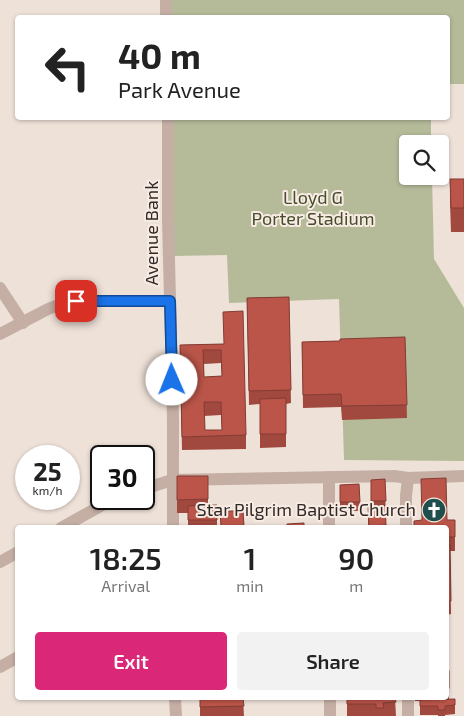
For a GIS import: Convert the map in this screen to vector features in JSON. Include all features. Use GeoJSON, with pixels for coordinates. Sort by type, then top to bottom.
{"type":"FeatureCollection","features":[{"type":"Feature","properties":{"kind":"street"},"geometry":{"type":"LineString","coordinates":[[166,0],[166,15]]}},
{"type":"Feature","properties":{"kind":"street","name":"Avenue Bank"},"geometry":{"type":"LineString","coordinates":[[168,120],[173,525]]}},
{"type":"Feature","properties":{"kind":"street"},"geometry":{"type":"LineString","coordinates":[[0,288],[23,323]]}},
{"type":"Feature","properties":{"kind":"street"},"geometry":{"type":"LineString","coordinates":[[0,334],[48,309],[66,302],[170,301]]}},
{"type":"Feature","properties":{"kind":"street"},"geometry":{"type":"LineString","coordinates":[[155,485],[172,480],[464,476]]}},
{"type":"Feature","properties":{"kind":"street"},"geometry":{"type":"LineString","coordinates":[[329,478],[329,525]]}},
{"type":"Feature","properties":{"kind":"street"},"geometry":{"type":"LineString","coordinates":[[406,525],[408,478]]}},
{"type":"Feature","properties":{"kind":"street"},"geometry":{"type":"LineString","coordinates":[[67,525],[95,510]]}},
{"type":"Feature","properties":{"kind":"street"},"geometry":{"type":"LineString","coordinates":[[0,562],[15,554]]}},
{"type":"Feature","properties":{"kind":"street"},"geometry":{"type":"LineString","coordinates":[[0,667],[15,659]]}},
{"type":"Feature","properties":{"kind":"street"},"geometry":{"type":"LineString","coordinates":[[176,700],[176,716]]}},
{"type":"Feature","properties":{"kind":"street"},"geometry":{"type":"LineString","coordinates":[[330,700],[330,716]]}},
{"type":"Feature","properties":{"kind":"street"},"geometry":{"type":"LineString","coordinates":[[408,700],[408,716]]}},
{"type":"Feature","properties":{"kind":"green space"},"geometry":{"type":"Polygon","coordinates":[[[172,0],[464,0],[464,84],[450,84],[450,15],[172,15],[172,0]]]}},
{"type":"Feature","properties":{"kind":"green space","name":"Lloyd G Porter Stadium"},"geometry":{"type":"Polygon","coordinates":[[[172,120],[431,120],[431,135],[399,135],[399,185],[432,185],[434,259],[464,308],[464,461],[344,460],[339,299],[229,303],[227,255],[173,256],[172,120]]]}},
{"type":"Feature","properties":{"kind":"building"},"geometry":{"type":"Polygon","coordinates":[[[450,179],[464,179],[464,208],[451,208],[450,179]]]}},
{"type":"Feature","properties":{"kind":"building"},"geometry":{"type":"Polygon","coordinates":[[[289,297],[291,390],[249,391],[247,298],[289,297]]]}},
{"type":"Feature","properties":{"kind":"building"},"geometry":{"type":"Polygon","coordinates":[[[243,311],[246,435],[182,437],[180,345],[224,344],[223,312],[243,311]],[[203,350],[204,377],[222,376],[221,350],[203,350]],[[204,402],[205,430],[222,430],[221,402],[204,402]]]}},
{"type":"Feature","properties":{"kind":"building"},"geometry":{"type":"Polygon","coordinates":[[[405,337],[407,405],[342,406],[341,394],[303,395],[302,342],[405,337]]]}},
{"type":"Feature","properties":{"kind":"building"},"geometry":{"type":"Polygon","coordinates":[[[286,398],[286,434],[260,434],[260,399],[286,398]]]}},
{"type":"Feature","properties":{"kind":"building"},"geometry":{"type":"Polygon","coordinates":[[[177,476],[208,476],[208,499],[177,500],[177,476]]]}},
{"type":"Feature","properties":{"kind":"building","name":"Star Pilgrim Baptist Church"},"geometry":{"type":"Polygon","coordinates":[[[446,478],[447,520],[455,520],[455,537],[449,537],[449,525],[414,525],[414,521],[422,520],[421,479],[446,478]]]}},
{"type":"Feature","properties":{"kind":"building"},"geometry":{"type":"Polygon","coordinates":[[[385,479],[386,501],[371,501],[371,480],[385,479]]]}},
{"type":"Feature","properties":{"kind":"building"},"geometry":{"type":"Polygon","coordinates":[[[359,484],[360,502],[340,502],[340,485],[359,484]]]}},
{"type":"Feature","properties":{"kind":"building"},"geometry":{"type":"Polygon","coordinates":[[[217,505],[217,520],[188,520],[188,506],[217,505]]]}},
{"type":"Feature","properties":{"kind":"building"},"geometry":{"type":"Polygon","coordinates":[[[385,505],[386,525],[369,525],[368,506],[385,505]]]}},
{"type":"Feature","properties":{"kind":"building"},"geometry":{"type":"Polygon","coordinates":[[[220,511],[243,511],[244,525],[221,525],[220,511]]]}},
{"type":"Feature","properties":{"kind":"building"},"geometry":{"type":"Polygon","coordinates":[[[304,523],[304,525],[287,525],[304,523]]]}},
{"type":"Feature","properties":{"kind":"building"},"geometry":{"type":"Polygon","coordinates":[[[449,545],[450,545],[451,601],[449,601],[449,545]]]}},
{"type":"Feature","properties":{"kind":"building"},"geometry":{"type":"Polygon","coordinates":[[[455,699],[455,705],[445,706],[445,710],[438,710],[438,706],[420,706],[420,700],[455,699]]]}},
{"type":"Feature","properties":{"kind":"building"},"geometry":{"type":"Polygon","coordinates":[[[200,700],[243,700],[244,706],[200,707],[200,700]]]}},
{"type":"Feature","properties":{"kind":"building"},"geometry":{"type":"Polygon","coordinates":[[[347,700],[396,700],[396,702],[383,703],[384,708],[376,708],[376,704],[347,704],[347,700]]]}},
{"type":"Feature","properties":{"kind":"place","name":"Star Pilgrim Baptist Church"},"geometry":{"type":"Point","coordinates":[434,510]}},
{"type":"Feature","properties":{"kind":"route"},"geometry":{"type":"LineString","coordinates":[[76,301],[170,301],[172,380]]}}]}
